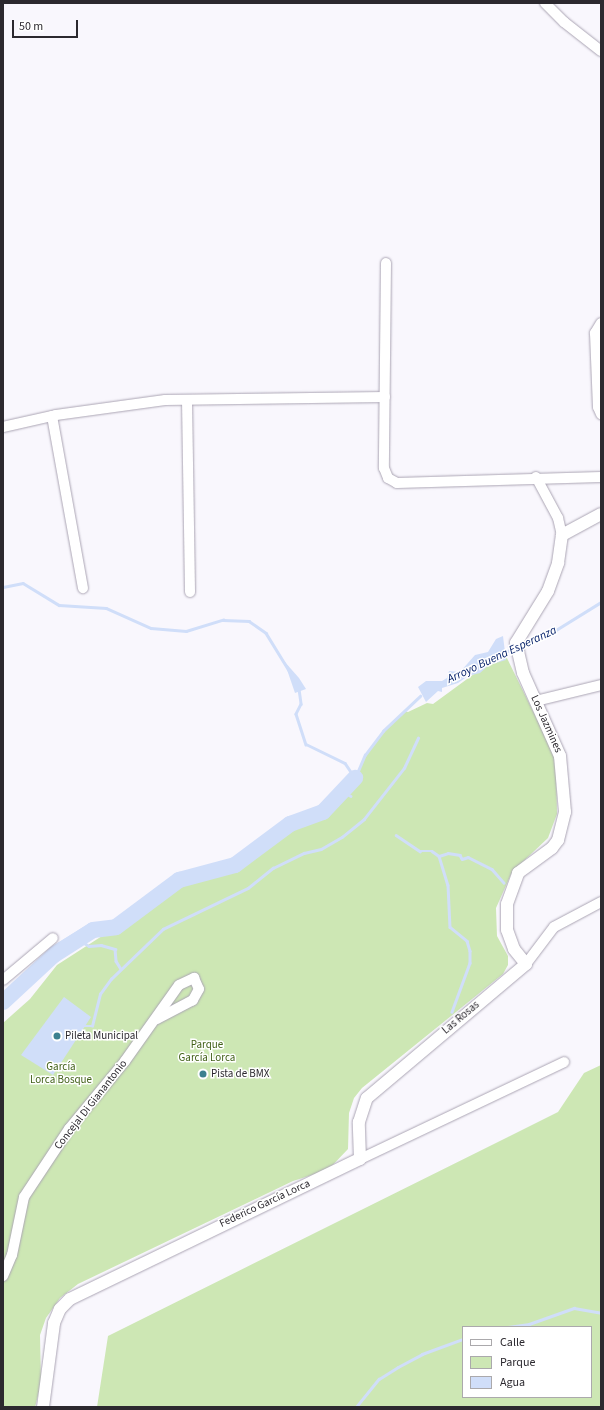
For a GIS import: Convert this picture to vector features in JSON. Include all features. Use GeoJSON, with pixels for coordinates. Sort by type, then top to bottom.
{"type":"FeatureCollection","features":[{"type":"Feature","properties":{"kind":"street"},"geometry":{"type":"LineString","coordinates":[[545,3],[564,22],[601,51]]}},
{"type":"Feature","properties":{"kind":"street"},"geometry":{"type":"LineString","coordinates":[[386,263],[384,468],[388,478],[397,483],[536,477],[601,477]]}},
{"type":"Feature","properties":{"kind":"street"},"geometry":{"type":"LineString","coordinates":[[601,323],[595,334],[598,407],[601,414]]}},
{"type":"Feature","properties":{"kind":"street"},"geometry":{"type":"LineString","coordinates":[[3,427],[52,416],[165,400],[385,397]]}},
{"type":"Feature","properties":{"kind":"street"},"geometry":{"type":"LineString","coordinates":[[187,400],[190,592]]}},
{"type":"Feature","properties":{"kind":"street"},"geometry":{"type":"LineString","coordinates":[[52,416],[83,588]]}},
{"type":"Feature","properties":{"kind":"street","name":"Los Jazmines"},"geometry":{"type":"LineString","coordinates":[[526,964],[514,949],[507,930],[507,904],[518,873],[552,848],[558,840],[565,812],[560,756],[523,672],[516,642],[548,591],[558,563],[562,535],[558,518],[536,477]]}},
{"type":"Feature","properties":{"kind":"street"},"geometry":{"type":"LineString","coordinates":[[562,535],[601,514]]}},
{"type":"Feature","properties":{"kind":"street"},"geometry":{"type":"LineString","coordinates":[[536,701],[601,685]]}},
{"type":"Feature","properties":{"kind":"street","name":"Las Rosas"},"geometry":{"type":"LineString","coordinates":[[360,1158],[359,1122],[367,1098],[526,964],[554,927],[601,902]]}},
{"type":"Feature","properties":{"kind":"street"},"geometry":{"type":"LineString","coordinates":[[3,980],[53,938]]}},
{"type":"Feature","properties":{"kind":"street","name":"Concejal Di Gianantonio"},"geometry":{"type":"LineString","coordinates":[[3,1276],[12,1255],[24,1197],[69,1129],[157,1019],[179,985],[194,978],[199,989],[187,1005],[157,1019]]}},
{"type":"Feature","properties":{"kind":"street","name":"Federico García Lorca"},"geometry":{"type":"LineString","coordinates":[[43,1407],[54,1323],[60,1309],[70,1299],[360,1158],[564,1062]]}},
{"type":"Feature","properties":{"kind":"green space","name":"Parque García Lorca"},"geometry":{"type":"Polygon","coordinates":[[[504,652],[556,758],[557,814],[548,838],[512,872],[496,908],[497,936],[508,956],[508,965],[503,974],[362,1088],[354,1098],[349,1113],[348,1149],[328,1170],[293,1181],[78,1284],[60,1298],[46,1318],[40,1335],[41,1384],[35,1407],[3,1407],[3,1023],[30,999],[57,965],[116,927],[179,880],[235,865],[290,824],[323,812],[358,775],[365,755],[383,731],[404,711],[408,712],[427,703],[433,704],[504,652]]]}},
{"type":"Feature","properties":{"kind":"green space"},"geometry":{"type":"Polygon","coordinates":[[[601,1065],[601,1407],[97,1407],[108,1336],[558,1112],[584,1073],[601,1065]]]}},
{"type":"Feature","properties":{"kind":"water"},"geometry":{"type":"Polygon","coordinates":[[[503,636],[506,660],[489,665],[480,673],[468,676],[458,683],[442,688],[442,692],[438,691],[426,702],[418,687],[426,681],[442,681],[447,678],[449,671],[460,672],[475,655],[488,652],[496,639],[503,636]]]}},
{"type":"Feature","properties":{"kind":"water"},"geometry":{"type":"Polygon","coordinates":[[[284,661],[299,678],[306,689],[295,693],[284,661]]]}},
{"type":"Feature","properties":{"kind":"water"},"geometry":{"type":"Polygon","coordinates":[[[90,923],[95,935],[57,960],[49,948],[90,923]]]}},
{"type":"Feature","properties":{"kind":"water","name":"Pileta Municipal"},"geometry":{"type":"Polygon","coordinates":[[[64,997],[91,1017],[53,1075],[21,1055],[64,997]]]}},
{"type":"Feature","properties":{"kind":"waterway"},"geometry":{"type":"LineString","coordinates":[[3,587],[23,583],[59,605],[106,608],[151,628],[186,631],[223,620],[249,621],[266,633],[290,672]]}},
{"type":"Feature","properties":{"kind":"waterway","name":"Arroyo Buena Esperanza"},"geometry":{"type":"LineString","coordinates":[[521,646],[543,638],[601,602]]}},
{"type":"Feature","properties":{"kind":"waterway","name":"Arroyo Buena Esperanza"},"geometry":{"type":"LineString","coordinates":[[502,653],[515,648]]}},
{"type":"Feature","properties":{"kind":"waterway"},"geometry":{"type":"LineString","coordinates":[[299,689],[301,704],[296,714],[306,744],[345,763],[355,778]]}},
{"type":"Feature","properties":{"kind":"waterway","name":"Arroyo Buena Esperanza"},"geometry":{"type":"LineString","coordinates":[[355,778],[365,755],[383,731],[420,696]]}},
{"type":"Feature","properties":{"kind":"waterway"},"geometry":{"type":"LineString","coordinates":[[81,1026],[92,1026],[100,994],[111,979],[163,929],[248,888],[273,868],[304,853],[321,849],[342,837],[364,819],[404,768],[418,738]]}},
{"type":"Feature","properties":{"kind":"waterway"},"geometry":{"type":"LineString","coordinates":[[3,1002],[54,955],[93,930],[116,927],[179,880],[235,865],[290,824],[323,812],[355,778]]}},
{"type":"Feature","properties":{"kind":"waterway"},"geometry":{"type":"LineString","coordinates":[[340,797],[347,794],[351,796]]}},
{"type":"Feature","properties":{"kind":"waterway"},"geometry":{"type":"LineString","coordinates":[[396,835],[420,851],[432,851],[439,856],[448,853],[460,855],[462,859],[468,857],[492,869],[504,883]]}},
{"type":"Feature","properties":{"kind":"waterway"},"geometry":{"type":"LineString","coordinates":[[439,856],[448,885],[450,927],[467,941],[470,951],[470,963],[452,1012]]}},
{"type":"Feature","properties":{"kind":"waterway"},"geometry":{"type":"LineString","coordinates":[[81,941],[89,946],[101,945],[115,949],[116,961],[121,969]]}},
{"type":"Feature","properties":{"kind":"waterway"},"geometry":{"type":"LineString","coordinates":[[515,1326],[529,1324],[574,1308],[601,1313]]}},
{"type":"Feature","properties":{"kind":"waterway"},"geometry":{"type":"LineString","coordinates":[[356,1407],[379,1379],[422,1354],[462,1339]]}},
{"type":"Feature","properties":{"kind":"place","name":"Pileta Municipal"},"geometry":{"type":"Point","coordinates":[57,1036]}},
{"type":"Feature","properties":{"kind":"place","name":"Pista de BMX"},"geometry":{"type":"Point","coordinates":[203,1074]}},
{"type":"Feature","properties":{"kind":"park label","name":"García Lorca Bosque"},"geometry":{"type":"Point","coordinates":[61,1074]}}]}
